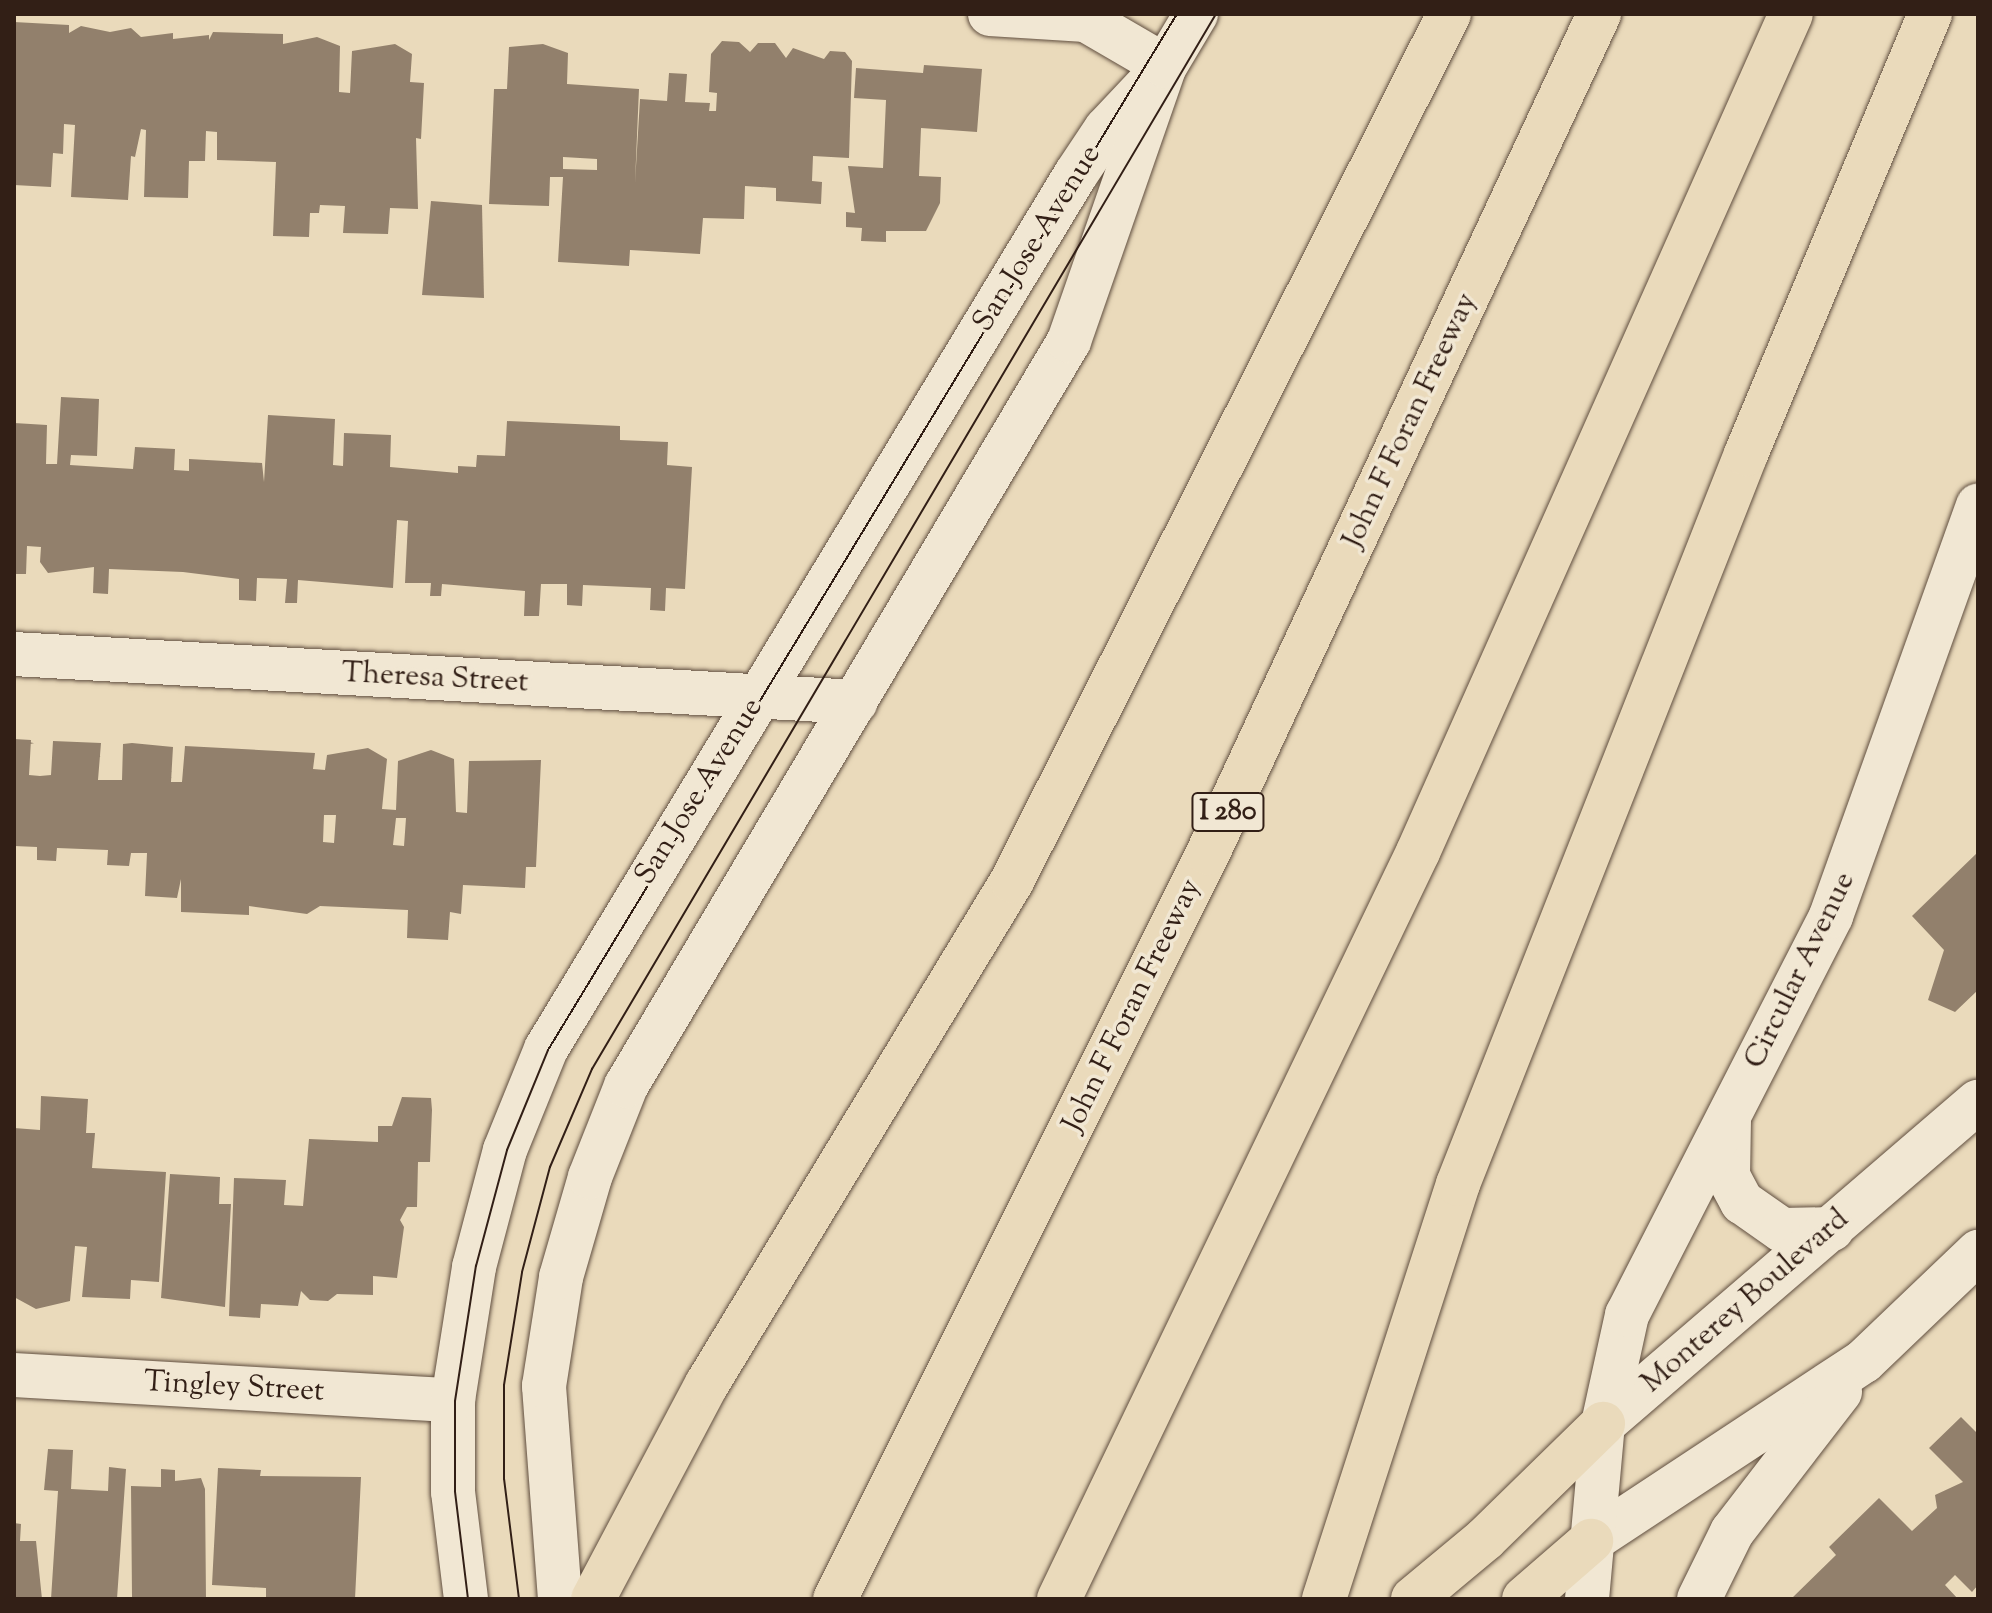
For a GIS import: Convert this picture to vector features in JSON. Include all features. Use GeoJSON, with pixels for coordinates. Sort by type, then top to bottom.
{"type":"FeatureCollection","features":[{"type":"Feature","properties":{"kind":"highway"},"geometry":{"type":"LineString","coordinates":[[593,1599],[620,1542],[707,1384],[1012,881],[1449,14]]}},
{"type":"Feature","properties":{"kind":"highway","name":"John F Foran Freeway"},"geometry":{"type":"LineString","coordinates":[[835,1599],[1202,866],[1599,14]]}},
{"type":"Feature","properties":{"kind":"highway"},"geometry":{"type":"LineString","coordinates":[[1059,1599],[1418,852],[1791,14]]}},
{"type":"Feature","properties":{"kind":"highway"},"geometry":{"type":"LineString","coordinates":[[1324,1599],[1371,1437],[1463,1170],[1734,483],[1930,14]]}},
{"type":"Feature","properties":{"kind":"highway"},"geometry":{"type":"LineString","coordinates":[[1413,1599],[1485,1539],[1603,1424]]}},
{"type":"Feature","properties":{"kind":"highway"},"geometry":{"type":"LineString","coordinates":[[1524,1599],[1591,1541]]}},
{"type":"Feature","properties":{"kind":"main road"},"geometry":{"type":"LineString","coordinates":[[990,14],[1086,20],[1165,66]]}},
{"type":"Feature","properties":{"kind":"main road","name":"San Jose Avenue"},"geometry":{"type":"LineString","coordinates":[[560,1599],[544,1386],[561,1277],[590,1177],[626,1086],[672,999],[856,702],[1069,341],[1165,66],[1196,14]]}},
{"type":"Feature","properties":{"kind":"main road","name":"San Jose Avenue"},"geometry":{"type":"LineString","coordinates":[[466,1599],[453,1492],[453,1400],[478,1253],[505,1150],[546,1049],[1076,174],[1106,129],[1165,66]]}},
{"type":"Feature","properties":{"kind":"main road","name":"Circular Avenue"},"geometry":{"type":"LineString","coordinates":[[1603,1424],[1627,1315],[1731,1113],[1852,865],[1978,506]]}},
{"type":"Feature","properties":{"kind":"main road","name":"Theresa Street"},"geometry":{"type":"LineString","coordinates":[[14,654],[758,699],[856,702]]}},
{"type":"Feature","properties":{"kind":"main road","name":"Monterey Boulevard"},"geometry":{"type":"LineString","coordinates":[[1603,1424],[1978,1102]]}},
{"type":"Feature","properties":{"kind":"main road"},"geometry":{"type":"LineString","coordinates":[[1731,1113],[1728,1176],[1742,1202],[1782,1230],[1832,1229]]}},
{"type":"Feature","properties":{"kind":"main road"},"geometry":{"type":"LineString","coordinates":[[1699,1599],[1739,1522],[1864,1361],[1978,1252]]}},
{"type":"Feature","properties":{"kind":"main road"},"geometry":{"type":"LineString","coordinates":[[1591,1541],[1864,1361]]}},
{"type":"Feature","properties":{"kind":"main road","name":"Tingley Street"},"geometry":{"type":"LineString","coordinates":[[14,1375],[453,1400]]}},
{"type":"Feature","properties":{"kind":"main road"},"geometry":{"type":"LineString","coordinates":[[1587,1599],[1603,1424]]}},
{"type":"Feature","properties":{"kind":"building"},"geometry":{"type":"Polygon","coordinates":[[[14,22],[69,25],[69,33],[81,26],[110,32],[131,28],[141,37],[173,33],[173,39],[209,35],[209,40],[213,32],[283,34],[283,44],[317,37],[340,46],[339,92],[350,93],[352,51],[395,44],[412,54],[410,82],[424,83],[421,139],[416,138],[418,209],[390,208],[388,234],[343,233],[345,206],[320,205],[319,213],[310,213],[309,237],[273,236],[276,162],[217,160],[217,132],[206,131],[205,161],[189,161],[188,198],[144,197],[146,130],[141,129],[135,157],[131,156],[128,200],[71,197],[75,125],[64,124],[63,154],[53,153],[51,187],[14,185],[14,22]]]}},
{"type":"Feature","properties":{"kind":"building"},"geometry":{"type":"Polygon","coordinates":[[[722,41],[739,42],[750,52],[758,43],[775,43],[786,58],[793,48],[824,59],[830,51],[845,52],[852,61],[849,158],[813,156],[812,181],[822,182],[821,204],[776,201],[776,188],[745,186],[744,219],[703,218],[700,254],[630,250],[629,266],[558,262],[563,177],[550,177],[549,206],[489,204],[494,89],[507,89],[509,47],[543,44],[568,53],[567,84],[639,89],[635,183],[640,99],[667,101],[669,73],[687,74],[685,102],[710,103],[709,111],[716,111],[717,93],[709,92],[711,54],[722,41]],[[563,157],[563,169],[597,170],[597,159],[563,157]]]}},
{"type":"Feature","properties":{"kind":"building"},"geometry":{"type":"Polygon","coordinates":[[[924,65],[982,69],[977,132],[921,128],[919,176],[941,177],[940,203],[926,231],[886,231],[886,242],[861,241],[862,228],[846,227],[846,212],[855,213],[848,166],[883,168],[886,100],[854,98],[856,68],[923,73],[924,65]]]}},
{"type":"Feature","properties":{"kind":"building"},"geometry":{"type":"Polygon","coordinates":[[[431,201],[482,205],[484,298],[422,295],[431,201]]]}},
{"type":"Feature","properties":{"kind":"building"},"geometry":{"type":"Polygon","coordinates":[[[61,397],[99,399],[97,456],[71,455],[70,465],[133,469],[135,447],[175,449],[174,470],[189,471],[189,459],[262,463],[264,482],[268,415],[335,419],[333,465],[343,466],[344,433],[391,435],[390,467],[458,473],[458,466],[476,467],[477,455],[505,456],[507,421],[620,426],[620,440],[668,442],[667,465],[692,467],[685,589],[666,588],[665,611],[650,610],[651,588],[583,585],[582,606],[567,605],[567,584],[541,584],[539,616],[524,616],[525,591],[442,584],[441,596],[430,596],[431,583],[405,583],[408,521],[397,520],[393,588],[298,580],[297,603],[285,603],[287,579],[257,578],[256,601],[239,600],[239,579],[183,572],[109,569],[108,594],[93,593],[94,567],[48,573],[40,562],[41,547],[27,546],[26,574],[14,574],[14,423],[47,425],[46,464],[57,464],[61,397]]]}},
{"type":"Feature","properties":{"kind":"building"},"geometry":{"type":"Polygon","coordinates":[[[14,739],[31,740],[29,775],[40,776],[51,775],[53,741],[101,743],[98,780],[122,780],[123,744],[173,747],[171,782],[182,782],[185,746],[315,753],[313,769],[325,770],[327,755],[368,748],[387,759],[382,809],[396,810],[398,761],[431,750],[454,759],[456,812],[467,813],[469,761],[541,760],[536,867],[526,867],[525,888],[463,885],[461,914],[450,912],[448,940],[407,938],[408,910],[320,906],[307,914],[249,906],[249,915],[181,912],[181,879],[177,898],[145,896],[147,853],[131,853],[129,866],[107,865],[108,850],[57,848],[56,861],[37,860],[37,847],[14,846],[14,739]],[[324,815],[323,842],[334,843],[336,815],[324,815]],[[396,818],[393,845],[404,846],[406,818],[396,818]]]}},
{"type":"Feature","properties":{"kind":"building"},"geometry":{"type":"Polygon","coordinates":[[[1978,852],[1978,990],[1955,1012],[1928,1000],[1944,950],[1912,916],[1978,852]]]}},
{"type":"Feature","properties":{"kind":"building"},"geometry":{"type":"Polygon","coordinates":[[[41,1096],[88,1099],[86,1133],[95,1133],[92,1168],[166,1172],[159,1282],[131,1280],[130,1299],[82,1297],[87,1247],[75,1246],[70,1301],[36,1309],[14,1297],[14,1128],[40,1130],[41,1096]]]}},
{"type":"Feature","properties":{"kind":"building"},"geometry":{"type":"Polygon","coordinates":[[[402,1097],[431,1098],[432,1110],[430,1162],[418,1162],[417,1207],[407,1207],[400,1220],[404,1227],[397,1278],[373,1276],[373,1295],[337,1294],[328,1301],[310,1300],[301,1291],[298,1306],[261,1304],[260,1318],[229,1316],[234,1178],[286,1180],[284,1205],[303,1206],[309,1139],[378,1142],[378,1126],[392,1126],[402,1097]]]}},
{"type":"Feature","properties":{"kind":"building"},"geometry":{"type":"Polygon","coordinates":[[[170,1174],[220,1177],[219,1204],[231,1204],[225,1307],[161,1298],[170,1174]]]}},
{"type":"Feature","properties":{"kind":"building"},"geometry":{"type":"Polygon","coordinates":[[[1961,1417],[1978,1434],[1978,1585],[1972,1592],[1955,1575],[1945,1585],[1958,1599],[1791,1599],[1836,1555],[1829,1547],[1879,1498],[1912,1531],[1937,1508],[1935,1495],[1963,1482],[1929,1448],[1961,1417]]]}},
{"type":"Feature","properties":{"kind":"building"},"geometry":{"type":"Polygon","coordinates":[[[48,1449],[73,1450],[71,1489],[108,1491],[109,1467],[126,1469],[117,1599],[51,1599],[58,1491],[44,1490],[48,1449]]]}},
{"type":"Feature","properties":{"kind":"building"},"geometry":{"type":"Polygon","coordinates":[[[218,1468],[261,1470],[260,1476],[361,1477],[355,1599],[266,1599],[266,1588],[212,1585],[218,1468]]]}},
{"type":"Feature","properties":{"kind":"building"},"geometry":{"type":"Polygon","coordinates":[[[161,1469],[175,1470],[175,1481],[201,1478],[205,1489],[206,1599],[132,1597],[131,1486],[161,1487],[161,1469]]]}},
{"type":"Feature","properties":{"kind":"building"},"geometry":{"type":"Polygon","coordinates":[[[14,1523],[21,1524],[20,1541],[36,1541],[42,1599],[14,1599],[14,1523]]]}},
{"type":"Feature","properties":{"kind":"tram line"},"geometry":{"type":"LineString","coordinates":[[468,1599],[455,1491],[455,1401],[476,1266],[507,1150],[548,1050],[1177,14]]}},
{"type":"Feature","properties":{"kind":"tram line"},"geometry":{"type":"LineString","coordinates":[[519,1599],[504,1479],[504,1385],[522,1272],[550,1167],[592,1069],[1216,14]]}}]}
